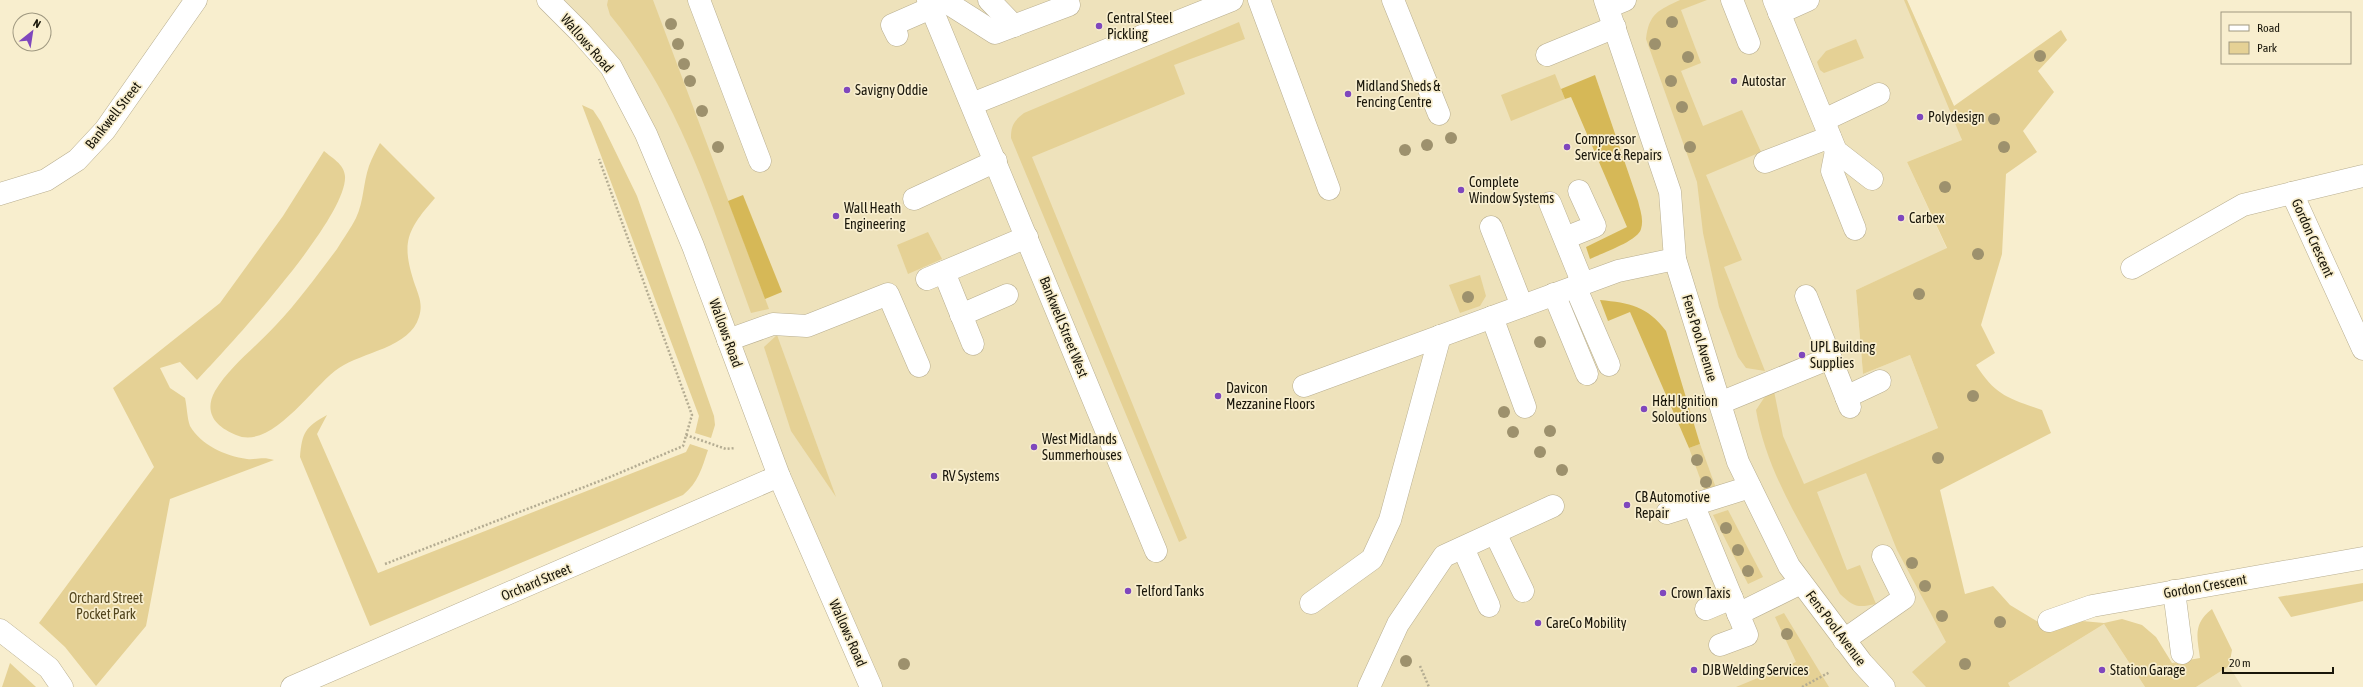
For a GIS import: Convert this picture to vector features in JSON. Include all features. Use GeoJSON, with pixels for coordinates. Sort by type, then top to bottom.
{"type":"FeatureCollection","features":[{"type":"Feature","properties":{"kind":"street","name":"Bankwell Street"},"geometry":{"type":"LineString","coordinates":[[0,194],[46,180],[77,160],[105,130],[196,0]]}},
{"type":"Feature","properties":{"kind":"street","name":"Wallows Road"},"geometry":{"type":"LineString","coordinates":[[548,0],[611,67],[649,141],[693,246],[779,476],[871,687]]}},
{"type":"Feature","properties":{"kind":"street"},"geometry":{"type":"LineString","coordinates":[[699,0],[760,161]]}},
{"type":"Feature","properties":{"kind":"street"},"geometry":{"type":"LineString","coordinates":[[989,0],[1014,26]]}},
{"type":"Feature","properties":{"kind":"street"},"geometry":{"type":"LineString","coordinates":[[972,104],[1188,8],[1232,0]]}},
{"type":"Feature","properties":{"kind":"street"},"geometry":{"type":"LineString","coordinates":[[1259,0],[1329,189]]}},
{"type":"Feature","properties":{"kind":"street"},"geometry":{"type":"LineString","coordinates":[[1393,0],[1439,114]]}},
{"type":"Feature","properties":{"kind":"street"},"geometry":{"type":"LineString","coordinates":[[1732,0],[1749,44]]}},
{"type":"Feature","properties":{"kind":"street"},"geometry":{"type":"LineString","coordinates":[[1808,0],[1776,6],[1830,136],[1832,171],[1855,229]]}},
{"type":"Feature","properties":{"kind":"street"},"geometry":{"type":"LineString","coordinates":[[897,35],[892,25],[934,3],[995,33],[1069,4]]}},
{"type":"Feature","properties":{"kind":"street","name":"Bankwell Street West"},"geometry":{"type":"LineString","coordinates":[[934,3],[972,104],[1156,551]]}},
{"type":"Feature","properties":{"kind":"street"},"geometry":{"type":"LineString","coordinates":[[1547,55],[1613,8]]}},
{"type":"Feature","properties":{"kind":"street","name":"Fens Pool Avenue"},"geometry":{"type":"LineString","coordinates":[[1613,8],[1670,192],[1675,259],[1738,462],[1789,566],[1862,663],[1884,687]]}},
{"type":"Feature","properties":{"kind":"street"},"geometry":{"type":"LineString","coordinates":[[1766,162],[1830,136],[1879,94]]}},
{"type":"Feature","properties":{"kind":"street"},"geometry":{"type":"LineString","coordinates":[[1830,136],[1872,179]]}},
{"type":"Feature","properties":{"kind":"street"},"geometry":{"type":"LineString","coordinates":[[914,199],[996,161]]}},
{"type":"Feature","properties":{"kind":"street","name":"Gordon Crescent"},"geometry":{"type":"LineString","coordinates":[[2363,176],[2292,193],[2363,349]]}},
{"type":"Feature","properties":{"kind":"street"},"geometry":{"type":"LineString","coordinates":[[1565,238],[1595,226],[1579,191]]}},
{"type":"Feature","properties":{"kind":"street"},"geometry":{"type":"LineString","coordinates":[[2132,268],[2243,205],[2292,193]]}},
{"type":"Feature","properties":{"kind":"street"},"geometry":{"type":"LineString","coordinates":[[1550,203],[1565,238],[1579,285],[1609,365]]}},
{"type":"Feature","properties":{"kind":"street"},"geometry":{"type":"LineString","coordinates":[[1490,226],[1522,306]]}},
{"type":"Feature","properties":{"kind":"street"},"geometry":{"type":"LineString","coordinates":[[973,344],[961,315],[935,275],[1028,237]]}},
{"type":"Feature","properties":{"kind":"street"},"geometry":{"type":"LineString","coordinates":[[1304,386],[1618,271],[1675,259]]}},
{"type":"Feature","properties":{"kind":"street"},"geometry":{"type":"LineString","coordinates":[[728,340],[773,324],[806,326],[888,294],[919,366]]}},
{"type":"Feature","properties":{"kind":"street"},"geometry":{"type":"LineString","coordinates":[[1554,294],[1587,374]]}},
{"type":"Feature","properties":{"kind":"street"},"geometry":{"type":"LineString","coordinates":[[961,315],[1007,295]]}},
{"type":"Feature","properties":{"kind":"street"},"geometry":{"type":"LineString","coordinates":[[1806,296],[1848,402],[1880,381]]}},
{"type":"Feature","properties":{"kind":"street"},"geometry":{"type":"LineString","coordinates":[[1492,317],[1525,407]]}},
{"type":"Feature","properties":{"kind":"street"},"geometry":{"type":"LineString","coordinates":[[1311,603],[1372,558],[1390,520],[1440,336]]}},
{"type":"Feature","properties":{"kind":"street"},"geometry":{"type":"LineString","coordinates":[[1720,403],[1830,358]]}},
{"type":"Feature","properties":{"kind":"street","name":"Orchard Street"},"geometry":{"type":"LineString","coordinates":[[294,687],[779,476]]}},
{"type":"Feature","properties":{"kind":"street"},"geometry":{"type":"LineString","coordinates":[[1667,513],[1750,487]]}},
{"type":"Feature","properties":{"kind":"street"},"geometry":{"type":"LineString","coordinates":[[1693,504],[1747,635],[1720,644]]}},
{"type":"Feature","properties":{"kind":"street"},"geometry":{"type":"LineString","coordinates":[[1369,687],[1402,618],[1444,556],[1553,506]]}},
{"type":"Feature","properties":{"kind":"street"},"geometry":{"type":"LineString","coordinates":[[1495,533],[1523,591]]}},
{"type":"Feature","properties":{"kind":"street"},"geometry":{"type":"LineString","coordinates":[[1463,548],[1489,606]]}},
{"type":"Feature","properties":{"kind":"street"},"geometry":{"type":"LineString","coordinates":[[1844,640],[1904,598],[1883,556]]}},
{"type":"Feature","properties":{"kind":"street","name":"Gordon Crescent"},"geometry":{"type":"LineString","coordinates":[[2049,621],[2092,606],[2363,558]]}},
{"type":"Feature","properties":{"kind":"street"},"geometry":{"type":"LineString","coordinates":[[1706,609],[1735,606],[1801,583]]}},
{"type":"Feature","properties":{"kind":"street"},"geometry":{"type":"LineString","coordinates":[[2174,591],[2182,653]]}},
{"type":"Feature","properties":{"kind":"street"},"geometry":{"type":"LineString","coordinates":[[0,630],[49,668],[62,687]]}},
{"type":"Feature","properties":{"kind":"path"},"geometry":{"type":"LineString","coordinates":[[385,564],[610,477],[683,446],[692,415],[599,159]]}},
{"type":"Feature","properties":{"kind":"path"},"geometry":{"type":"LineString","coordinates":[[686,434],[726,449],[766,442]]}},
{"type":"Feature","properties":{"kind":"path"},"geometry":{"type":"LineString","coordinates":[[1420,666],[1429,687]]}},
{"type":"Feature","properties":{"kind":"shaded area"},"geometry":{"type":"Polygon","coordinates":[[[548,0],[1907,0],[1954,106],[1962,140],[1907,162],[1947,249],[1856,290],[1863,374],[1910,355],[1938,428],[1881,452],[2008,683],[2104,624],[2145,687],[871,687],[611,67],[548,0]]]}},
{"type":"Feature","properties":{"kind":"shaded area"},"geometry":{"type":"Polygon","coordinates":[[[1595,75],[1638,201],[1642,222],[1641,229],[1633,238],[1590,259],[1586,247],[1627,227],[1571,97],[1565,99],[1561,89],[1595,75]]]}},
{"type":"Feature","properties":{"kind":"shaded area"},"geometry":{"type":"Polygon","coordinates":[[[743,195],[782,292],[765,299],[728,201],[743,195]]]}},
{"type":"Feature","properties":{"kind":"shaded area"},"geometry":{"type":"Polygon","coordinates":[[[1600,300],[1637,307],[1652,316],[1666,331],[1700,444],[1689,448],[1630,312],[1608,321],[1600,300]]]}},
{"type":"Feature","properties":{"kind":"shaded area","name":"Station Garage"},"geometry":{"type":"Polygon","coordinates":[[[2229,666],[2242,687],[2196,687],[2229,666]]]}},
{"type":"Feature","properties":{"kind":"green space"},"geometry":{"type":"Polygon","coordinates":[[[608,0],[653,0],[769,309],[751,313],[693,157],[676,119],[657,83],[635,48],[610,15],[607,5],[608,0]]]}},
{"type":"Feature","properties":{"kind":"green space"},"geometry":{"type":"Polygon","coordinates":[[[1680,0],[1707,0],[1681,10],[1701,63],[1681,71],[1703,126],[1742,110],[1761,152],[1706,175],[1742,260],[1724,267],[1765,371],[1746,368],[1738,357],[1719,307],[1703,233],[1697,182],[1646,39],[1647,30],[1656,14],[1680,0]]]}},
{"type":"Feature","properties":{"kind":"green space"},"geometry":{"type":"Polygon","coordinates":[[[1904,0],[1907,0],[1954,106],[2061,30],[2067,40],[2038,71],[2054,92],[2023,131],[2037,152],[2006,174],[2002,254],[1981,325],[1995,353],[1976,365],[1990,383],[2004,395],[2042,410],[2051,433],[1940,490],[1965,594],[1993,586],[2010,605],[2050,629],[2082,621],[2104,623],[2122,619],[2142,625],[2156,637],[2172,663],[2200,658],[2197,637],[2199,625],[2212,609],[2232,650],[2229,666],[2196,687],[2145,687],[2104,624],[2008,683],[2010,687],[1926,687],[1912,672],[1946,642],[1897,550],[1866,473],[1817,492],[1847,570],[1860,565],[1876,604],[1864,606],[1849,602],[1840,594],[1790,505],[1779,482],[1761,434],[1756,410],[1764,398],[1774,391],[1783,436],[1804,484],[1938,428],[1910,355],[1863,374],[1856,290],[1947,248],[1907,162],[1962,140],[1904,0]]]}},
{"type":"Feature","properties":{"kind":"green space"},"geometry":{"type":"Polygon","coordinates":[[[1239,22],[1245,39],[1174,65],[1185,94],[1032,157],[1187,538],[1179,542],[1011,138],[1011,134],[1012,126],[1024,113],[1239,22]]]}},
{"type":"Feature","properties":{"kind":"green space"},"geometry":{"type":"Polygon","coordinates":[[[1856,39],[1864,58],[1824,73],[1820,70],[1817,62],[1826,51],[1856,39]]]}},
{"type":"Feature","properties":{"kind":"green space"},"geometry":{"type":"Polygon","coordinates":[[[1555,74],[1565,99],[1511,121],[1501,95],[1555,74]]]}},
{"type":"Feature","properties":{"kind":"green space"},"geometry":{"type":"Polygon","coordinates":[[[582,105],[593,110],[601,122],[637,196],[714,416],[715,425],[711,438],[695,433],[699,416],[582,105]]]}},
{"type":"Feature","properties":{"kind":"green space"},"geometry":{"type":"Polygon","coordinates":[[[380,143],[435,198],[425,209],[412,229],[409,238],[408,258],[421,305],[419,317],[414,327],[406,336],[396,343],[349,362],[339,368],[291,414],[264,434],[250,437],[236,435],[229,432],[217,423],[211,412],[210,406],[215,391],[228,373],[292,307],[337,249],[359,212],[369,166],[380,143]]]}},
{"type":"Feature","properties":{"kind":"green space","name":"Orchard Street Pocket Park"},"geometry":{"type":"Polygon","coordinates":[[[324,151],[340,165],[345,176],[341,195],[328,221],[308,250],[258,312],[197,380],[180,362],[160,368],[170,388],[185,398],[190,426],[200,439],[222,452],[239,458],[266,458],[274,460],[170,499],[146,626],[96,686],[65,647],[39,623],[154,467],[113,388],[220,303],[283,216],[324,151]]]}},
{"type":"Feature","properties":{"kind":"green space"},"geometry":{"type":"Polygon","coordinates":[[[928,232],[942,259],[908,274],[897,245],[928,232]]]}},
{"type":"Feature","properties":{"kind":"green space"},"geometry":{"type":"Polygon","coordinates":[[[1480,275],[1486,296],[1480,306],[1460,313],[1449,285],[1480,275]]]}},
{"type":"Feature","properties":{"kind":"green space"},"geometry":{"type":"Polygon","coordinates":[[[777,335],[836,497],[791,431],[764,347],[777,335]]]}},
{"type":"Feature","properties":{"kind":"green space"},"geometry":{"type":"Polygon","coordinates":[[[327,415],[317,434],[378,573],[686,452],[690,444],[708,450],[696,480],[683,495],[370,626],[300,457],[302,442],[309,427],[327,415]]]}},
{"type":"Feature","properties":{"kind":"green space"},"geometry":{"type":"Polygon","coordinates":[[[1700,444],[1716,488],[1705,492],[1689,448],[1700,444]]]}},
{"type":"Feature","properties":{"kind":"green space"},"geometry":{"type":"Polygon","coordinates":[[[1728,510],[1763,577],[1748,584],[1713,515],[1728,510]]]}},
{"type":"Feature","properties":{"kind":"green space"},"geometry":{"type":"Polygon","coordinates":[[[2363,583],[2363,601],[2291,617],[2278,597],[2363,583]]]}},
{"type":"Feature","properties":{"kind":"green space"},"geometry":{"type":"Polygon","coordinates":[[[1784,613],[1829,687],[1736,687],[1796,662],[1775,617],[1784,613]]]}},
{"type":"Feature","properties":{"kind":"green space"},"geometry":{"type":"Polygon","coordinates":[[[10,663],[36,687],[2,687],[10,663]]]}},
{"type":"Feature","properties":{"kind":"place","name":"Central Steel Pickling"},"geometry":{"type":"Point","coordinates":[1099,26]}},
{"type":"Feature","properties":{"kind":"place","name":"Autostar"},"geometry":{"type":"Point","coordinates":[1734,81]}},
{"type":"Feature","properties":{"kind":"place","name":"Savigny Oddie"},"geometry":{"type":"Point","coordinates":[847,90]}},
{"type":"Feature","properties":{"kind":"place","name":"Midland Sheds & Fencing Centre"},"geometry":{"type":"Point","coordinates":[1348,94]}},
{"type":"Feature","properties":{"kind":"place","name":"Polydesign"},"geometry":{"type":"Point","coordinates":[1920,117]}},
{"type":"Feature","properties":{"kind":"place","name":"Compressor Service & Repairs"},"geometry":{"type":"Point","coordinates":[1567,147]}},
{"type":"Feature","properties":{"kind":"place","name":"Complete Window Systems"},"geometry":{"type":"Point","coordinates":[1461,190]}},
{"type":"Feature","properties":{"kind":"place","name":"Wall Heath Engineering"},"geometry":{"type":"Point","coordinates":[836,216]}},
{"type":"Feature","properties":{"kind":"place","name":"Carbex"},"geometry":{"type":"Point","coordinates":[1901,218]}},
{"type":"Feature","properties":{"kind":"place","name":"UPL Building Supplies"},"geometry":{"type":"Point","coordinates":[1802,355]}},
{"type":"Feature","properties":{"kind":"place","name":"Davicon Mezzanine Floors"},"geometry":{"type":"Point","coordinates":[1218,396]}},
{"type":"Feature","properties":{"kind":"place","name":"H&H Ignition Soloutions"},"geometry":{"type":"Point","coordinates":[1644,409]}},
{"type":"Feature","properties":{"kind":"place","name":"West Midlands Summerhouses"},"geometry":{"type":"Point","coordinates":[1034,447]}},
{"type":"Feature","properties":{"kind":"place","name":"RV Systems"},"geometry":{"type":"Point","coordinates":[934,476]}},
{"type":"Feature","properties":{"kind":"place","name":"CB Automotive Repair"},"geometry":{"type":"Point","coordinates":[1627,505]}},
{"type":"Feature","properties":{"kind":"place","name":"Telford Tanks"},"geometry":{"type":"Point","coordinates":[1128,591]}},
{"type":"Feature","properties":{"kind":"place","name":"Crown Taxis"},"geometry":{"type":"Point","coordinates":[1663,593]}},
{"type":"Feature","properties":{"kind":"place","name":"CareCo Mobility"},"geometry":{"type":"Point","coordinates":[1538,623]}},
{"type":"Feature","properties":{"kind":"place","name":"DJB Welding Services"},"geometry":{"type":"Point","coordinates":[1694,670]}},
{"type":"Feature","properties":{"kind":"place","name":"Station Garage"},"geometry":{"type":"Point","coordinates":[2102,670]}}]}
